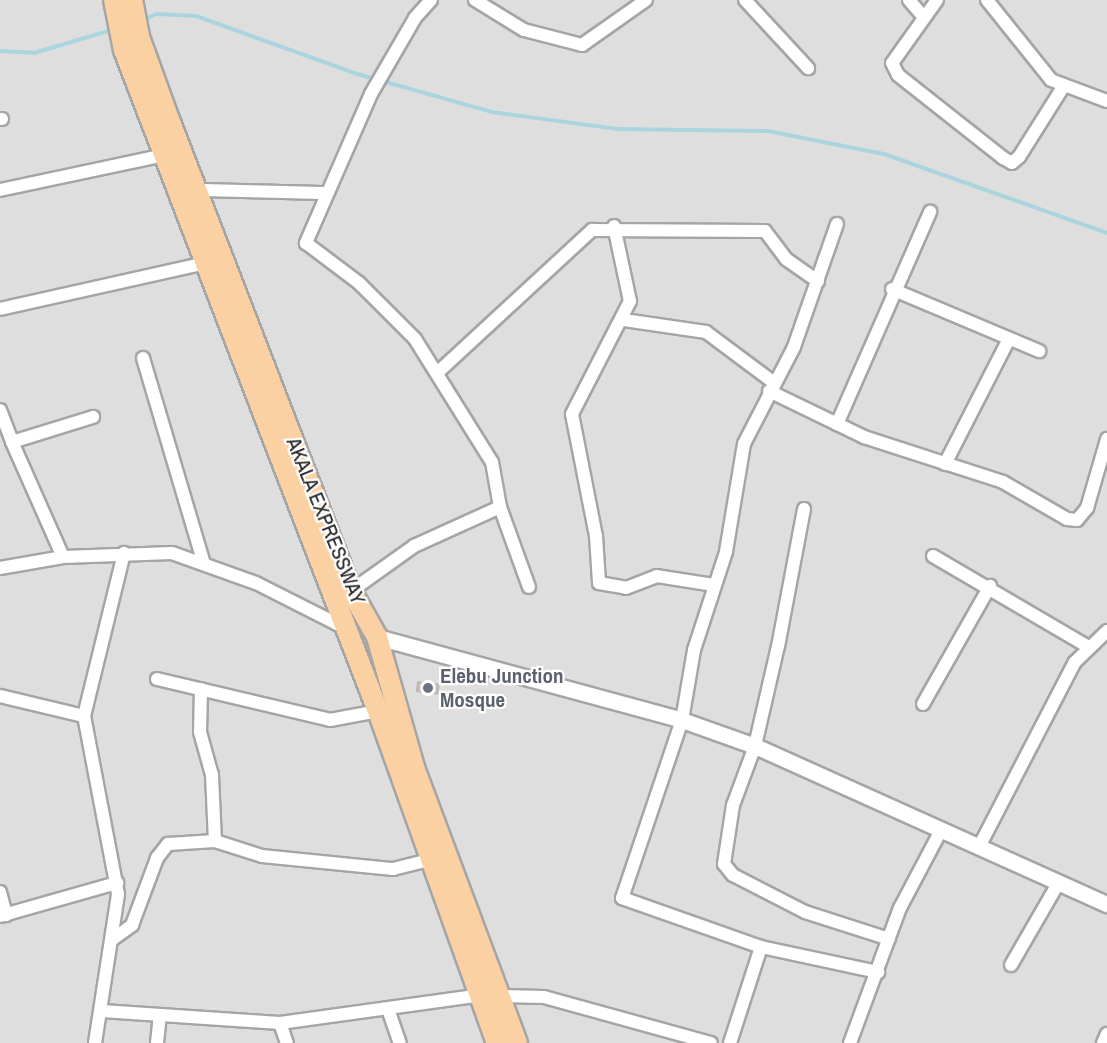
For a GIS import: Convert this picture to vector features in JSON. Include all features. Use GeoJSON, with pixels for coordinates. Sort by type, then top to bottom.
{"type":"FeatureCollection","features":[{"type":"Feature","properties":{"kind":"main road","name":"AKALA EXPRESSWAY"},"geometry":{"type":"LineString","coordinates":[[126,7],[131,43],[165,154],[341,626],[407,773],[491,995],[497,1043]]}},
{"type":"Feature","properties":{"kind":"main road","name":"AKALA EXPRESSWAY"},"geometry":{"type":"LineString","coordinates":[[131,43],[199,190],[351,591],[377,637],[429,861],[491,995],[516,1043]]}},
{"type":"Feature","properties":{"kind":"street"},"geometry":{"type":"LineString","coordinates":[[431,0],[371,94],[326,193],[308,247],[392,312],[437,373],[492,462],[500,507],[529,587]]}},
{"type":"Feature","properties":{"kind":"street"},"geometry":{"type":"LineString","coordinates":[[475,0],[524,30],[582,45],[646,0]]}},
{"type":"Feature","properties":{"kind":"street"},"geometry":{"type":"LineString","coordinates":[[745,0],[808,68]]}},
{"type":"Feature","properties":{"kind":"street"},"geometry":{"type":"LineString","coordinates":[[909,0],[921,14]]}},
{"type":"Feature","properties":{"kind":"street"},"geometry":{"type":"LineString","coordinates":[[937,0],[921,14],[892,63],[898,75],[1003,158],[1012,163],[1019,157],[1063,87]]}},
{"type":"Feature","properties":{"kind":"street"},"geometry":{"type":"LineString","coordinates":[[987,0],[1034,60],[1063,87],[1107,101]]}},
{"type":"Feature","properties":{"kind":"street"},"geometry":{"type":"LineString","coordinates":[[0,190],[165,154]]}},
{"type":"Feature","properties":{"kind":"street"},"geometry":{"type":"LineString","coordinates":[[199,190],[326,193]]}},
{"type":"Feature","properties":{"kind":"street"},"geometry":{"type":"LineString","coordinates":[[837,424],[892,289],[930,212]]}},
{"type":"Feature","properties":{"kind":"street"},"geometry":{"type":"LineString","coordinates":[[837,225],[794,347],[771,386],[744,444],[729,534],[714,585],[682,720],[622,898],[761,947],[878,972]]}},
{"type":"Feature","properties":{"kind":"street"},"geometry":{"type":"LineString","coordinates":[[437,373],[585,233],[614,226],[765,231],[786,259],[818,281]]}},
{"type":"Feature","properties":{"kind":"street"},"geometry":{"type":"LineString","coordinates":[[614,226],[630,301],[624,320],[572,410],[596,536],[599,584],[626,588],[657,576],[714,585]]}},
{"type":"Feature","properties":{"kind":"street"},"geometry":{"type":"LineString","coordinates":[[0,309],[205,263]]}},
{"type":"Feature","properties":{"kind":"street"},"geometry":{"type":"LineString","coordinates":[[892,289],[1039,351]]}},
{"type":"Feature","properties":{"kind":"street"},"geometry":{"type":"LineString","coordinates":[[624,320],[706,332],[771,386],[837,424],[945,464],[1003,482],[1077,520],[1087,508],[1107,439]]}},
{"type":"Feature","properties":{"kind":"street"},"geometry":{"type":"LineString","coordinates":[[945,464],[1009,339]]}},
{"type":"Feature","properties":{"kind":"street"},"geometry":{"type":"LineString","coordinates":[[143,358],[203,561]]}},
{"type":"Feature","properties":{"kind":"street"},"geometry":{"type":"LineString","coordinates":[[0,410],[63,556]]}},
{"type":"Feature","properties":{"kind":"street"},"geometry":{"type":"LineString","coordinates":[[12,442],[93,417]]}},
{"type":"Feature","properties":{"kind":"street"},"geometry":{"type":"LineString","coordinates":[[351,591],[414,546],[500,507]]}},
{"type":"Feature","properties":{"kind":"street"},"geometry":{"type":"LineString","coordinates":[[804,509],[755,746],[729,825],[723,856],[727,870],[805,912],[889,939]]}},
{"type":"Feature","properties":{"kind":"street"},"geometry":{"type":"LineString","coordinates":[[95,1043],[113,939],[117,882],[84,716],[124,553]]}},
{"type":"Feature","properties":{"kind":"street"},"geometry":{"type":"LineString","coordinates":[[0,568],[63,556],[172,553],[203,561],[341,626]]}},
{"type":"Feature","properties":{"kind":"street"},"geometry":{"type":"LineString","coordinates":[[933,556],[990,586],[1087,646]]}},
{"type":"Feature","properties":{"kind":"street"},"geometry":{"type":"LineString","coordinates":[[923,704],[990,586]]}},
{"type":"Feature","properties":{"kind":"street"},"geometry":{"type":"LineString","coordinates":[[980,845],[1087,646],[1107,631]]}},
{"type":"Feature","properties":{"kind":"street"},"geometry":{"type":"LineString","coordinates":[[377,637],[682,720],[755,746],[940,831],[980,845],[1107,904]]}},
{"type":"Feature","properties":{"kind":"street"},"geometry":{"type":"LineString","coordinates":[[157,679],[330,720],[378,711]]}},
{"type":"Feature","properties":{"kind":"street"},"geometry":{"type":"LineString","coordinates":[[201,689],[200,732],[213,775],[215,842]]}},
{"type":"Feature","properties":{"kind":"street"},"geometry":{"type":"LineString","coordinates":[[0,696],[84,716]]}},
{"type":"Feature","properties":{"kind":"street"},"geometry":{"type":"LineString","coordinates":[[850,1043],[889,939],[940,831]]}},
{"type":"Feature","properties":{"kind":"street"},"geometry":{"type":"LineString","coordinates":[[113,939],[132,926],[162,850],[168,844],[215,842],[262,856],[360,867],[393,869],[429,861]]}},
{"type":"Feature","properties":{"kind":"street"},"geometry":{"type":"LineString","coordinates":[[0,892],[3,916],[117,882]]}},
{"type":"Feature","properties":{"kind":"street"},"geometry":{"type":"LineString","coordinates":[[1011,965],[1059,882]]}},
{"type":"Feature","properties":{"kind":"street"},"geometry":{"type":"LineString","coordinates":[[730,1043],[761,947]]}},
{"type":"Feature","properties":{"kind":"street"},"geometry":{"type":"LineString","coordinates":[[102,1011],[280,1023],[491,995],[544,997],[711,1043]]}},
{"type":"Feature","properties":{"kind":"street"},"geometry":{"type":"LineString","coordinates":[[388,1010],[400,1043]]}},
{"type":"Feature","properties":{"kind":"street"},"geometry":{"type":"LineString","coordinates":[[157,1043],[160,1015]]}},
{"type":"Feature","properties":{"kind":"street"},"geometry":{"type":"LineString","coordinates":[[280,1023],[287,1043]]}},
{"type":"Feature","properties":{"kind":"shaded area"},"geometry":{"type":"Polygon","coordinates":[[[0,0],[1107,0],[1107,1043],[0,1043],[0,0]]]}},
{"type":"Feature","properties":{"kind":"building","name":"Elebu Junction Mosque"},"geometry":{"type":"Polygon","coordinates":[[[417,681],[440,684],[438,695],[416,692],[417,681]]]}},
{"type":"Feature","properties":{"kind":"waterway"},"geometry":{"type":"LineString","coordinates":[[142,20],[157,14],[196,16],[354,73],[492,112],[617,129],[768,131],[884,154],[1107,233]]}},
{"type":"Feature","properties":{"kind":"waterway"},"geometry":{"type":"LineString","coordinates":[[0,51],[34,53],[115,29]]}},
{"type":"Feature","properties":{"kind":"place","name":"Elebu Junction Mosque"},"geometry":{"type":"Point","coordinates":[428,688]}}]}
